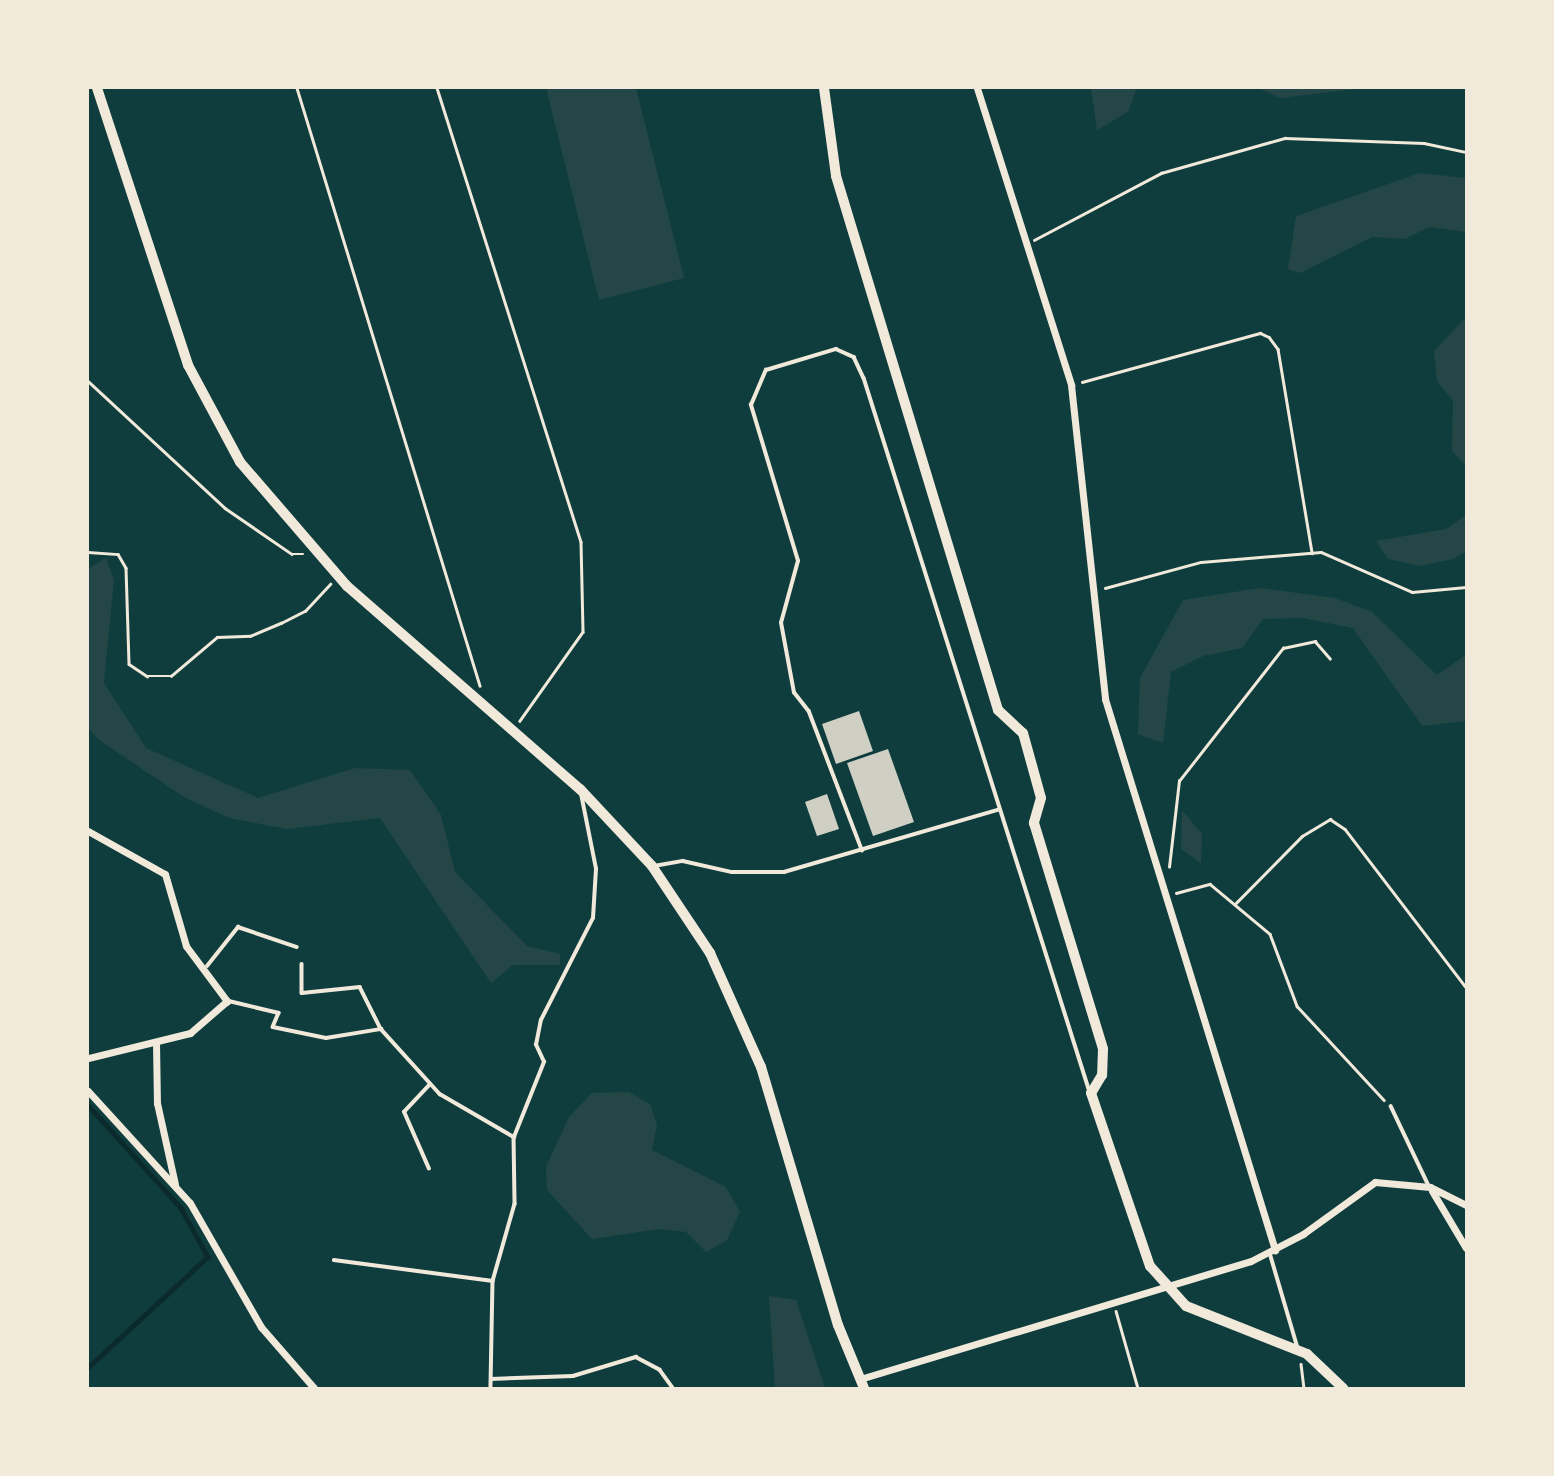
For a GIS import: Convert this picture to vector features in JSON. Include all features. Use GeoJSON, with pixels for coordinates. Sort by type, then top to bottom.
{"type":"FeatureCollection","features":[{"type":"Feature","properties":{"kind":"street"},"geometry":{"type":"LineString","coordinates":[[97,88],[188,365],[240,462],[314,553],[337,577],[580,789],[652,866],[738,1007],[862,1384],[1273,1251],[1375,1182],[1430,1187],[1466,1205]]}},
{"type":"Feature","properties":{"kind":"street"},"geometry":{"type":"LineString","coordinates":[[824,88],[836,176],[995,697],[999,710],[1023,733],[1041,798],[1034,823],[1103,1049],[1102,1075],[1091,1093],[1150,1266],[1186,1306],[1299,1350],[1343,1388]]}},
{"type":"Feature","properties":{"kind":"street"},"geometry":{"type":"LineString","coordinates":[[977,88],[1071,385],[1090,590],[1105,699],[1162,897],[1273,1251]]}},
{"type":"Feature","properties":{"kind":"street"},"geometry":{"type":"LineString","coordinates":[[88,831],[165,874],[186,946],[206,966],[227,1001],[190,1033],[88,1058]]}},
{"type":"Feature","properties":{"kind":"street"},"geometry":{"type":"LineString","coordinates":[[156,1042],[157,1103],[175,1184]]}},
{"type":"Feature","properties":{"kind":"street"},"geometry":{"type":"LineString","coordinates":[[88,1091],[175,1184],[261,1327],[314,1388]]}},
{"type":"Feature","properties":{"kind":"street"},"geometry":{"type":"LineString","coordinates":[[1430,1187],[1466,1248]]}},
{"type":"Feature","properties":{"kind":"lane"},"geometry":{"type":"LineString","coordinates":[[862,851],[809,712],[794,693],[782,638],[798,561],[751,405],[766,370],[836,349],[854,357],[1091,1093]]}},
{"type":"Feature","properties":{"kind":"lane"},"geometry":{"type":"LineString","coordinates":[[491,1388],[493,1281],[515,1204],[514,1137],[542,1072],[536,1045],[541,1020],[593,918],[596,869],[580,789]]}},
{"type":"Feature","properties":{"kind":"lane"},"geometry":{"type":"LineString","coordinates":[[652,866],[683,861],[764,875],[862,851],[998,810]]}},
{"type":"Feature","properties":{"kind":"lane"},"geometry":{"type":"LineString","coordinates":[[206,966],[238,927],[297,947]]}},
{"type":"Feature","properties":{"kind":"lane"},"geometry":{"type":"LineString","coordinates":[[302,964],[302,993],[360,987],[381,1029],[430,1084],[514,1137]]}},
{"type":"Feature","properties":{"kind":"lane"},"geometry":{"type":"LineString","coordinates":[[227,1001],[279,1013],[273,1027],[326,1038],[381,1029]]}},
{"type":"Feature","properties":{"kind":"lane"},"geometry":{"type":"LineString","coordinates":[[429,1169],[404,1112],[430,1084]]}},
{"type":"Feature","properties":{"kind":"lane"},"geometry":{"type":"LineString","coordinates":[[1391,1106],[1430,1187]]}},
{"type":"Feature","properties":{"kind":"lane"},"geometry":{"type":"LineString","coordinates":[[1273,1251],[1299,1350]]}},
{"type":"Feature","properties":{"kind":"lane"},"geometry":{"type":"LineString","coordinates":[[334,1260],[493,1281]]}},
{"type":"Feature","properties":{"kind":"lane"},"geometry":{"type":"LineString","coordinates":[[491,1379],[573,1376],[636,1357],[660,1370],[674,1388]]}},
{"type":"Feature","properties":{"kind":"path"},"geometry":{"type":"LineString","coordinates":[[298,88],[478,668],[482,703]]}},
{"type":"Feature","properties":{"kind":"path"},"geometry":{"type":"LineString","coordinates":[[437,88],[581,542],[583,632],[514,730]]}},
{"type":"Feature","properties":{"kind":"path"},"geometry":{"type":"LineString","coordinates":[[1026,244],[1161,173],[1285,138],[1424,144],[1466,152]]}},
{"type":"Feature","properties":{"kind":"path"},"geometry":{"type":"LineString","coordinates":[[1071,385],[1260,333],[1269,337],[1278,349],[1312,553]]}},
{"type":"Feature","properties":{"kind":"path"},"geometry":{"type":"LineString","coordinates":[[88,381],[225,508],[292,554],[314,553]]}},
{"type":"Feature","properties":{"kind":"path"},"geometry":{"type":"LineString","coordinates":[[88,552],[118,554],[126,568],[129,663],[148,676],[171,676],[217,637],[250,636],[305,611],[337,577]]}},
{"type":"Feature","properties":{"kind":"path"},"geometry":{"type":"LineString","coordinates":[[1090,590],[1201,562],[1312,553],[1412,592],[1466,587]]}},
{"type":"Feature","properties":{"kind":"path"},"geometry":{"type":"LineString","coordinates":[[1168,872],[1179,781],[1283,648],[1315,641],[1330,658]]}},
{"type":"Feature","properties":{"kind":"path"},"geometry":{"type":"LineString","coordinates":[[1236,903],[1302,836],[1330,819],[1345,829],[1466,986]]}},
{"type":"Feature","properties":{"kind":"path"},"geometry":{"type":"LineString","coordinates":[[1162,897],[1210,884],[1270,934],[1297,1006],[1322,1041],[1391,1106]]}},
{"type":"Feature","properties":{"kind":"path"},"geometry":{"type":"LineString","coordinates":[[1114,1304],[1138,1388]]}},
{"type":"Feature","properties":{"kind":"path"},"geometry":{"type":"LineString","coordinates":[[1299,1350],[1304,1388]]}},
{"type":"Feature","properties":{"kind":"shaded area"},"geometry":{"type":"Polygon","coordinates":[[[546,88],[636,88],[684,278],[599,300],[546,88]]]}},
{"type":"Feature","properties":{"kind":"shaded area"},"geometry":{"type":"Polygon","coordinates":[[[1091,88],[1137,88],[1128,112],[1097,130],[1091,88]]]}},
{"type":"Feature","properties":{"kind":"shaded area"},"geometry":{"type":"Polygon","coordinates":[[[1258,88],[1365,88],[1280,98],[1258,88]]]}},
{"type":"Feature","properties":{"kind":"shaded area"},"geometry":{"type":"Polygon","coordinates":[[[1420,173],[1466,178],[1466,232],[1429,227],[1405,239],[1372,237],[1300,273],[1288,269],[1296,216],[1420,173]]]}},
{"type":"Feature","properties":{"kind":"shaded area"},"geometry":{"type":"Polygon","coordinates":[[[1466,317],[1466,466],[1452,451],[1453,401],[1437,381],[1434,351],[1466,317]]]}},
{"type":"Feature","properties":{"kind":"shaded area"},"geometry":{"type":"Polygon","coordinates":[[[1466,515],[1466,552],[1453,559],[1420,566],[1388,559],[1376,541],[1446,529],[1466,515]]]}},
{"type":"Feature","properties":{"kind":"shaded area"},"geometry":{"type":"Polygon","coordinates":[[[106,558],[114,580],[104,683],[146,748],[258,798],[355,768],[410,770],[441,815],[455,872],[527,946],[560,954],[560,965],[513,965],[491,983],[380,818],[287,829],[229,818],[184,797],[99,740],[88,728],[88,569],[106,558]]]}},
{"type":"Feature","properties":{"kind":"shaded area"},"geometry":{"type":"Polygon","coordinates":[[[1260,588],[1335,598],[1372,612],[1437,675],[1466,655],[1466,721],[1422,726],[1353,628],[1303,618],[1263,619],[1242,648],[1203,656],[1171,672],[1163,743],[1138,734],[1140,678],[1183,600],[1260,588]]]}},
{"type":"Feature","properties":{"kind":"shaded area"},"geometry":{"type":"Polygon","coordinates":[[[1182,810],[1202,834],[1201,863],[1181,849],[1182,810]]]}},
{"type":"Feature","properties":{"kind":"shaded area"},"geometry":{"type":"Polygon","coordinates":[[[629,1092],[650,1104],[657,1125],[652,1150],[726,1187],[740,1212],[727,1240],[706,1252],[686,1232],[659,1229],[592,1239],[547,1190],[546,1167],[569,1117],[592,1093],[629,1092]]]}},
{"type":"Feature","properties":{"kind":"shaded area"},"geometry":{"type":"Polygon","coordinates":[[[769,1296],[796,1300],[825,1388],[775,1388],[769,1296]]]}},
{"type":"Feature","properties":{"kind":"building"},"geometry":{"type":"Polygon","coordinates":[[[859,711],[873,751],[836,764],[822,724],[859,711]]]}},
{"type":"Feature","properties":{"kind":"building"},"geometry":{"type":"Polygon","coordinates":[[[888,749],[914,822],[873,836],[847,763],[888,749]]]}},
{"type":"Feature","properties":{"kind":"building"},"geometry":{"type":"Polygon","coordinates":[[[827,794],[839,829],[817,836],[805,802],[827,794]]]}},
{"type":"Feature","properties":{"kind":"waterway"},"geometry":{"type":"LineString","coordinates":[[88,1105],[181,1208],[208,1257],[88,1368]]}}]}
